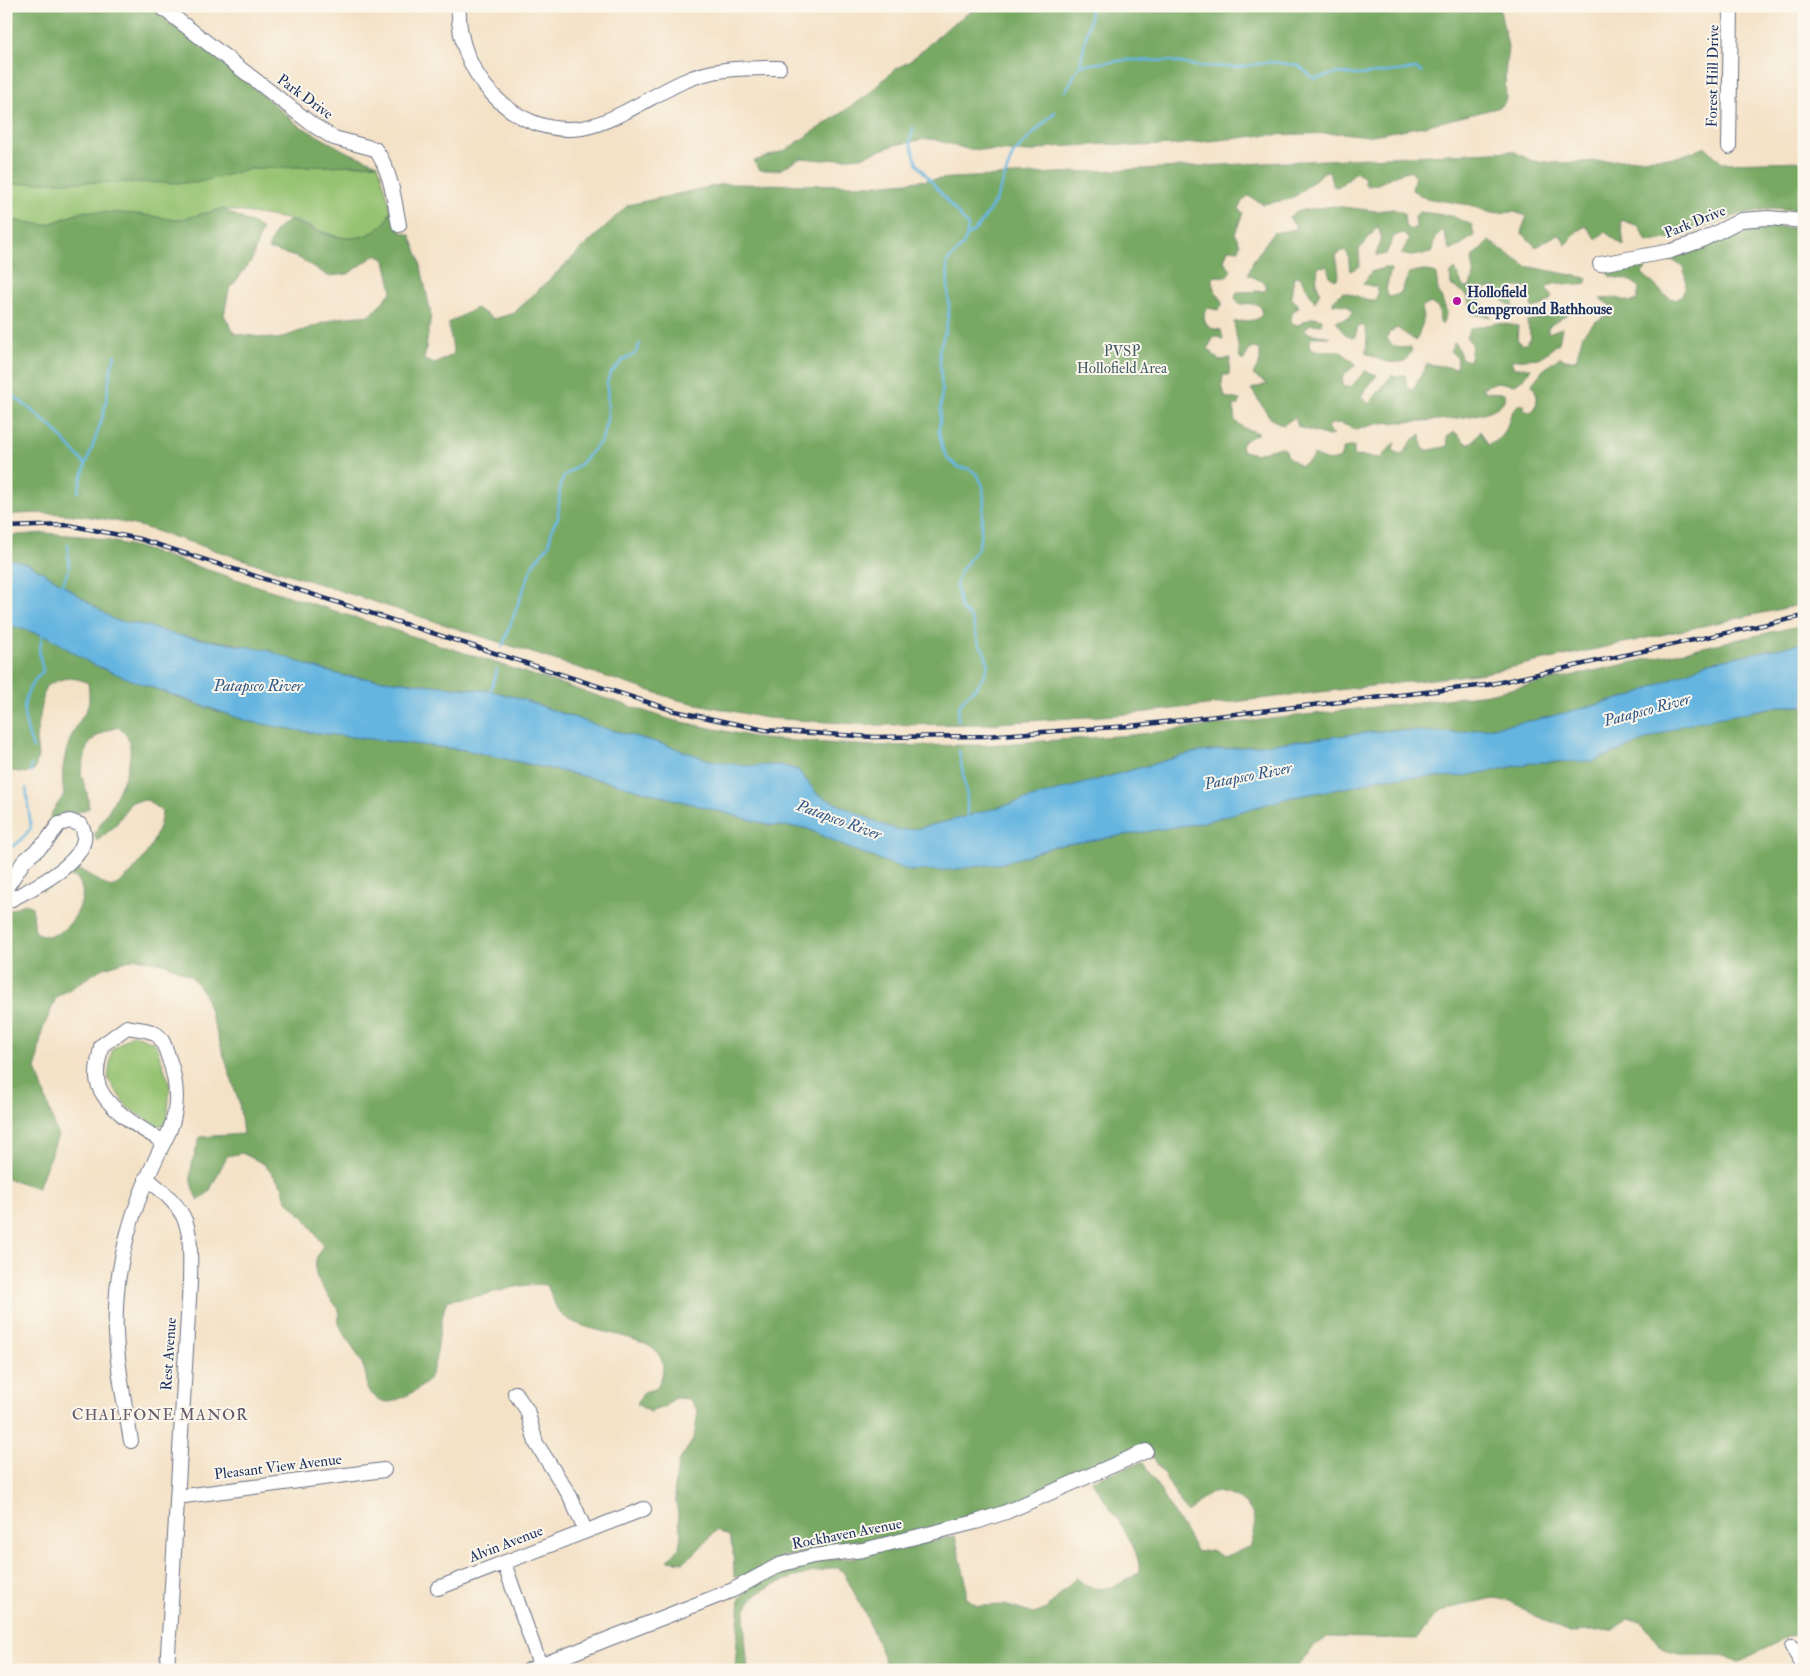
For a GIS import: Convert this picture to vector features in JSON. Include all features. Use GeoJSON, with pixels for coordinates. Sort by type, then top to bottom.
{"type":"FeatureCollection","features":[{"type":"Feature","properties":{"kind":"street","name":"Park Drive"},"geometry":{"type":"LineString","coordinates":[[160,6],[313,125],[334,138],[375,149],[385,166],[399,224]]}},
{"type":"Feature","properties":{"kind":"street"},"geometry":{"type":"LineString","coordinates":[[459,6],[460,32],[464,50],[472,68],[484,86],[498,102],[518,115],[550,127],[584,128],[602,122],[683,81],[718,70],[779,68]]}},
{"type":"Feature","properties":{"kind":"street","name":"Forest Hill Drive"},"geometry":{"type":"LineString","coordinates":[[1728,147],[1731,6]]}},
{"type":"Feature","properties":{"kind":"street","name":"Park Drive"},"geometry":{"type":"LineString","coordinates":[[1600,264],[1671,251],[1700,240],[1741,220],[1768,218],[1804,221]]}},
{"type":"Feature","properties":{"kind":"street"},"geometry":{"type":"LineString","coordinates":[[6,888],[24,861],[46,842],[59,824],[70,821],[81,825],[85,838],[83,846],[70,863],[6,902]]}},
{"type":"Feature","properties":{"kind":"street"},"geometry":{"type":"LineString","coordinates":[[131,1441],[116,1333],[116,1305],[123,1244],[146,1178],[172,1128],[175,1116],[177,1087],[176,1076],[162,1041],[154,1033],[127,1027],[101,1046],[97,1078],[100,1088],[121,1116],[164,1142]]}},
{"type":"Feature","properties":{"kind":"street","name":"Rest Avenue"},"geometry":{"type":"LineString","coordinates":[[146,1178],[177,1204],[186,1219],[190,1238],[190,1282],[167,1670]]}},
{"type":"Feature","properties":{"kind":"street"},"geometry":{"type":"LineString","coordinates":[[515,1393],[527,1410],[536,1443],[570,1496],[586,1530]]}},
{"type":"Feature","properties":{"kind":"street","name":"Rockhaven Avenue"},"geometry":{"type":"LineString","coordinates":[[535,1667],[733,1590],[779,1565],[813,1556],[863,1550],[976,1522],[1006,1512],[1146,1450]]}},
{"type":"Feature","properties":{"kind":"street","name":"Pleasant View Avenue"},"geometry":{"type":"LineString","coordinates":[[176,1497],[384,1470]]}},
{"type":"Feature","properties":{"kind":"street","name":"Alvin Avenue"},"geometry":{"type":"LineString","coordinates":[[438,1588],[644,1509]]}},
{"type":"Feature","properties":{"kind":"street"},"geometry":{"type":"LineString","coordinates":[[504,1563],[535,1667]]}},
{"type":"Feature","properties":{"kind":"street"},"geometry":{"type":"LineString","coordinates":[[1792,1647],[1804,1666]]}},
{"type":"Feature","properties":{"kind":"green space"},"geometry":{"type":"Polygon","coordinates":[[[6,6],[225,175],[250,169],[378,164],[391,209],[387,219],[375,231],[353,238],[331,235],[287,219],[222,209],[216,211],[214,311],[85,211],[46,225],[17,221],[6,222],[6,6]]]}},
{"type":"Feature","properties":{"kind":"green space"},"geometry":{"type":"Polygon","coordinates":[[[6,6],[149,6],[268,99],[298,125],[347,152],[378,164],[250,169],[196,183],[46,182],[6,185],[6,6]]]}},
{"type":"Feature","properties":{"kind":"green space"},"geometry":{"type":"Polygon","coordinates":[[[979,6],[1499,6],[1508,47],[1505,75],[1506,99],[1503,105],[1497,108],[1424,126],[1367,136],[1342,133],[1265,135],[1173,145],[1133,146],[1110,144],[1052,147],[1030,152],[967,149],[932,139],[925,139],[895,145],[861,157],[823,160],[801,158],[779,170],[760,170],[754,161],[786,150],[865,97],[894,70],[910,61],[951,25],[979,6]]]}},
{"type":"Feature","properties":{"kind":"green space","name":"PVSP Hollofield Area"},"geometry":{"type":"Polygon","coordinates":[[[1706,147],[1722,163],[1804,161],[1804,211],[1772,208],[1741,214],[1678,237],[1647,242],[1639,226],[1621,220],[1624,246],[1605,232],[1596,239],[1586,226],[1577,231],[1566,245],[1561,236],[1556,235],[1536,247],[1521,232],[1527,216],[1514,212],[1491,213],[1470,205],[1425,198],[1412,190],[1415,175],[1411,171],[1400,173],[1378,184],[1367,186],[1364,182],[1365,177],[1356,172],[1338,187],[1333,186],[1329,171],[1324,172],[1297,195],[1287,200],[1263,204],[1248,196],[1241,203],[1239,209],[1243,213],[1235,234],[1240,244],[1239,250],[1228,249],[1224,261],[1231,270],[1226,277],[1215,276],[1212,280],[1215,291],[1222,300],[1222,305],[1218,310],[1208,308],[1204,318],[1210,328],[1221,330],[1223,340],[1218,337],[1213,338],[1208,348],[1219,361],[1230,358],[1229,375],[1223,375],[1222,385],[1225,397],[1240,400],[1239,405],[1233,405],[1235,421],[1244,428],[1259,433],[1244,441],[1241,446],[1243,451],[1255,454],[1281,447],[1286,450],[1287,456],[1300,466],[1309,461],[1314,455],[1327,460],[1336,460],[1340,458],[1344,448],[1354,446],[1354,456],[1381,458],[1395,442],[1393,449],[1396,453],[1402,455],[1412,441],[1421,434],[1422,446],[1426,451],[1448,446],[1447,437],[1455,432],[1467,444],[1472,443],[1480,431],[1488,445],[1502,436],[1510,416],[1518,405],[1524,404],[1524,410],[1529,412],[1534,410],[1537,397],[1532,384],[1543,370],[1560,357],[1565,360],[1576,360],[1583,334],[1595,322],[1608,315],[1610,305],[1600,299],[1616,298],[1631,302],[1637,300],[1639,288],[1630,281],[1610,277],[1608,272],[1611,268],[1632,263],[1643,264],[1646,269],[1642,273],[1666,296],[1676,300],[1685,289],[1683,267],[1674,261],[1656,261],[1676,255],[1740,227],[1772,226],[1804,229],[1804,604],[1485,673],[1129,714],[985,724],[874,725],[766,718],[678,700],[143,527],[75,515],[41,513],[6,515],[6,222],[17,221],[46,225],[85,211],[138,214],[177,220],[222,209],[262,228],[252,260],[229,290],[224,315],[235,334],[278,339],[337,318],[371,315],[392,291],[385,260],[377,254],[348,274],[328,276],[299,258],[268,249],[276,230],[289,220],[332,236],[354,238],[364,236],[378,229],[387,219],[391,209],[400,231],[410,235],[419,257],[431,315],[424,360],[435,364],[454,354],[448,323],[476,308],[494,319],[514,313],[628,205],[723,184],[874,185],[953,178],[1513,151],[1532,161],[1559,163],[1677,157],[1706,147]]]}},
{"type":"Feature","properties":{"kind":"green space"},"geometry":{"type":"Polygon","coordinates":[[[1334,206],[1376,211],[1393,209],[1404,213],[1405,226],[1410,230],[1416,228],[1415,217],[1419,212],[1452,216],[1472,225],[1474,236],[1454,249],[1449,249],[1443,230],[1435,237],[1431,253],[1411,256],[1401,254],[1409,240],[1403,233],[1394,236],[1386,254],[1376,256],[1381,236],[1378,226],[1359,250],[1360,266],[1350,271],[1348,254],[1344,250],[1336,255],[1339,275],[1336,280],[1330,277],[1327,266],[1318,267],[1316,283],[1320,291],[1315,302],[1300,277],[1294,276],[1291,297],[1299,307],[1292,313],[1291,324],[1298,325],[1313,317],[1322,319],[1321,325],[1311,324],[1304,329],[1309,333],[1330,337],[1311,337],[1309,347],[1315,351],[1340,351],[1356,364],[1342,377],[1344,387],[1351,387],[1365,371],[1377,375],[1361,396],[1369,404],[1391,376],[1405,375],[1407,388],[1413,390],[1427,364],[1456,368],[1458,358],[1450,351],[1455,342],[1462,359],[1470,361],[1472,344],[1466,337],[1471,328],[1498,323],[1518,326],[1517,340],[1524,345],[1531,338],[1527,321],[1571,311],[1548,327],[1548,333],[1562,328],[1559,343],[1540,358],[1511,360],[1514,368],[1531,368],[1525,377],[1514,385],[1497,382],[1481,388],[1487,392],[1504,393],[1502,403],[1492,410],[1474,415],[1431,421],[1382,423],[1356,430],[1341,423],[1331,424],[1327,428],[1334,435],[1328,436],[1298,427],[1295,417],[1283,425],[1271,419],[1251,389],[1267,384],[1253,375],[1260,362],[1260,350],[1251,347],[1243,361],[1240,358],[1234,322],[1255,320],[1261,316],[1262,309],[1257,304],[1240,304],[1235,298],[1237,292],[1264,291],[1266,289],[1264,282],[1248,275],[1253,261],[1273,233],[1297,229],[1289,217],[1297,211],[1334,206]]]}},
{"type":"Feature","properties":{"kind":"green space"},"geometry":{"type":"Polygon","coordinates":[[[1489,241],[1525,266],[1587,278],[1586,284],[1560,283],[1551,285],[1546,288],[1552,297],[1550,300],[1544,305],[1532,308],[1529,291],[1524,287],[1513,287],[1513,307],[1503,301],[1496,288],[1486,288],[1480,299],[1491,317],[1472,314],[1467,295],[1451,285],[1450,274],[1455,269],[1463,287],[1469,288],[1474,275],[1472,257],[1489,241]]]}},
{"type":"Feature","properties":{"kind":"green space"},"geometry":{"type":"Polygon","coordinates":[[[1385,268],[1391,269],[1386,289],[1388,296],[1391,297],[1401,293],[1409,273],[1423,270],[1436,273],[1438,290],[1447,312],[1442,325],[1439,309],[1431,303],[1422,307],[1423,322],[1416,341],[1397,328],[1389,332],[1387,339],[1392,344],[1399,348],[1410,347],[1412,350],[1405,361],[1384,361],[1366,353],[1367,335],[1364,325],[1358,327],[1355,337],[1352,338],[1344,333],[1336,321],[1349,318],[1353,312],[1347,305],[1333,304],[1333,301],[1343,292],[1375,300],[1378,294],[1376,287],[1363,284],[1371,272],[1385,268]]]}},
{"type":"Feature","properties":{"kind":"green space"},"geometry":{"type":"Polygon","coordinates":[[[45,533],[92,537],[137,547],[672,720],[763,739],[873,746],[986,745],[1131,735],[1488,694],[1804,625],[1804,643],[1710,662],[1632,696],[1536,720],[1456,733],[1391,730],[1193,753],[953,820],[915,829],[898,830],[818,795],[798,770],[780,765],[745,766],[709,760],[666,745],[604,728],[515,697],[491,691],[344,676],[232,643],[176,635],[147,626],[114,620],[56,580],[28,564],[6,558],[6,536],[45,533]]]}},
{"type":"Feature","properties":{"kind":"green space"},"geometry":{"type":"Polygon","coordinates":[[[6,624],[49,637],[90,663],[192,703],[247,721],[301,731],[465,750],[610,782],[770,825],[806,828],[846,847],[910,871],[1003,863],[1055,846],[1200,823],[1292,797],[1356,786],[1379,778],[1464,776],[1536,762],[1594,761],[1685,724],[1779,706],[1804,706],[1804,1633],[1791,1636],[1740,1661],[1716,1655],[1686,1655],[1671,1652],[1659,1644],[1642,1621],[1628,1619],[1614,1630],[1571,1632],[1545,1622],[1508,1600],[1493,1598],[1451,1608],[1436,1615],[1417,1639],[1328,1637],[1316,1645],[1293,1670],[881,1670],[885,1661],[866,1616],[844,1573],[838,1568],[830,1568],[784,1581],[762,1591],[753,1598],[747,1607],[745,1620],[748,1670],[735,1670],[740,1598],[751,1586],[790,1567],[819,1560],[851,1558],[955,1536],[966,1582],[966,1597],[977,1606],[1005,1605],[1034,1614],[1047,1609],[1076,1577],[1087,1586],[1102,1588],[1123,1582],[1140,1571],[1138,1559],[1128,1536],[1091,1480],[1143,1462],[1197,1552],[1211,1550],[1223,1557],[1250,1547],[1255,1525],[1253,1515],[1242,1501],[1233,1496],[1211,1492],[1187,1513],[1145,1444],[1018,1502],[922,1531],[854,1547],[786,1556],[747,1577],[734,1577],[733,1549],[729,1536],[716,1530],[695,1553],[683,1562],[668,1560],[679,1548],[681,1534],[674,1489],[678,1463],[694,1438],[698,1411],[689,1399],[675,1398],[664,1407],[649,1412],[637,1404],[644,1392],[657,1388],[663,1368],[659,1355],[647,1345],[631,1338],[573,1322],[560,1313],[547,1285],[520,1286],[455,1299],[447,1301],[444,1310],[432,1373],[428,1380],[419,1389],[394,1401],[385,1402],[374,1396],[367,1389],[367,1379],[362,1363],[339,1324],[339,1310],[318,1279],[315,1267],[316,1260],[323,1245],[307,1221],[286,1200],[282,1186],[264,1164],[242,1153],[227,1156],[209,1192],[198,1201],[192,1184],[191,1169],[200,1137],[243,1134],[239,1103],[204,993],[191,976],[164,963],[136,958],[101,969],[56,998],[42,1031],[36,1068],[58,1136],[38,1188],[6,1178],[6,912],[25,903],[32,907],[35,931],[44,936],[61,932],[75,917],[79,907],[82,898],[80,883],[77,878],[69,876],[42,891],[42,888],[64,873],[76,869],[111,888],[129,875],[145,856],[156,834],[162,812],[147,800],[131,802],[115,826],[97,841],[94,834],[120,788],[129,761],[130,749],[128,739],[119,727],[108,730],[94,738],[87,747],[81,774],[87,792],[89,808],[78,812],[65,812],[46,829],[52,812],[64,795],[62,780],[65,756],[73,733],[88,706],[88,683],[71,678],[56,681],[45,687],[36,739],[38,756],[35,769],[27,773],[6,770],[6,624]]]}},
{"type":"Feature","properties":{"kind":"green space"},"geometry":{"type":"Polygon","coordinates":[[[133,1034],[155,1043],[170,1085],[167,1123],[158,1126],[128,1108],[108,1079],[112,1050],[133,1034]]]}},
{"type":"Feature","properties":{"kind":"water","name":"Patapsco River"},"geometry":{"type":"Polygon","coordinates":[[[6,558],[28,564],[56,580],[114,620],[147,626],[176,635],[267,650],[309,666],[344,676],[491,691],[515,697],[604,728],[666,745],[709,760],[745,766],[780,765],[798,770],[818,795],[898,830],[915,829],[953,820],[1193,753],[1391,730],[1456,733],[1536,720],[1632,696],[1710,662],[1804,643],[1804,706],[1779,706],[1685,724],[1594,761],[1536,762],[1464,776],[1379,778],[1356,786],[1292,797],[1200,823],[1055,846],[1003,863],[950,870],[910,871],[846,847],[806,828],[770,825],[610,782],[465,750],[301,731],[247,721],[134,681],[90,663],[49,637],[6,624],[6,558]]]}},
{"type":"Feature","properties":{"kind":"waterway"},"geometry":{"type":"LineString","coordinates":[[1065,92],[1080,65],[1090,18],[1090,6]]}},
{"type":"Feature","properties":{"kind":"waterway"},"geometry":{"type":"LineString","coordinates":[[1080,65],[1128,60],[1170,61],[1196,66],[1240,67],[1270,62],[1298,65],[1314,79],[1338,73],[1358,75],[1416,69],[1422,72]]}},
{"type":"Feature","properties":{"kind":"waterway"},"geometry":{"type":"LineString","coordinates":[[969,235],[979,226],[996,200],[1013,154],[1055,112]]}},
{"type":"Feature","properties":{"kind":"waterway"},"geometry":{"type":"LineString","coordinates":[[913,128],[910,142],[917,164],[968,226],[964,242],[947,262],[949,309],[946,329],[939,350],[942,389],[939,432],[942,447],[948,459],[958,467],[969,469],[977,474],[983,486],[984,502],[979,547],[960,572],[956,585],[961,609],[971,618],[979,644],[984,651],[988,663],[986,672],[978,685],[961,702],[958,711],[958,721]]}},
{"type":"Feature","properties":{"kind":"waterway"},"geometry":{"type":"LineString","coordinates":[[502,647],[533,564],[549,545],[552,528],[558,518],[560,486],[564,476],[580,464],[602,440],[608,414],[607,382],[611,373],[623,360],[635,354],[640,344]]}},
{"type":"Feature","properties":{"kind":"waterway"},"geometry":{"type":"LineString","coordinates":[[78,492],[104,411],[115,355]]}},
{"type":"Feature","properties":{"kind":"waterway"},"geometry":{"type":"LineString","coordinates":[[6,384],[14,396],[53,428],[85,464]]}},
{"type":"Feature","properties":{"kind":"waterway"},"geometry":{"type":"LineString","coordinates":[[61,587],[69,569],[68,545]]}},
{"type":"Feature","properties":{"kind":"waterway"},"geometry":{"type":"LineString","coordinates":[[33,748],[26,727],[24,708],[29,690],[43,671],[39,652],[43,633]]}},
{"type":"Feature","properties":{"kind":"waterway"},"geometry":{"type":"LineString","coordinates":[[490,694],[497,669]]}},
{"type":"Feature","properties":{"kind":"waterway"},"geometry":{"type":"LineString","coordinates":[[959,751],[967,797],[967,819]]}},
{"type":"Feature","properties":{"kind":"waterway"},"geometry":{"type":"LineString","coordinates":[[31,765],[31,772]]}},
{"type":"Feature","properties":{"kind":"waterway"},"geometry":{"type":"LineString","coordinates":[[6,851],[19,842],[31,828],[26,788]]}},
{"type":"Feature","properties":{"kind":"railway"},"geometry":{"type":"LineString","coordinates":[[6,527],[68,525],[140,539],[675,711],[765,730],[873,737],[985,736],[1130,726],[1487,685],[1804,616]]}},
{"type":"Feature","properties":{"kind":"place","name":"Hollofield Campground Bathhouse"},"geometry":{"type":"Point","coordinates":[1457,301]}},
{"type":"Feature","properties":{"kind":"district","name":"CHALFONE MANOR"},"geometry":{"type":"Point","coordinates":[160,1415]}}]}
